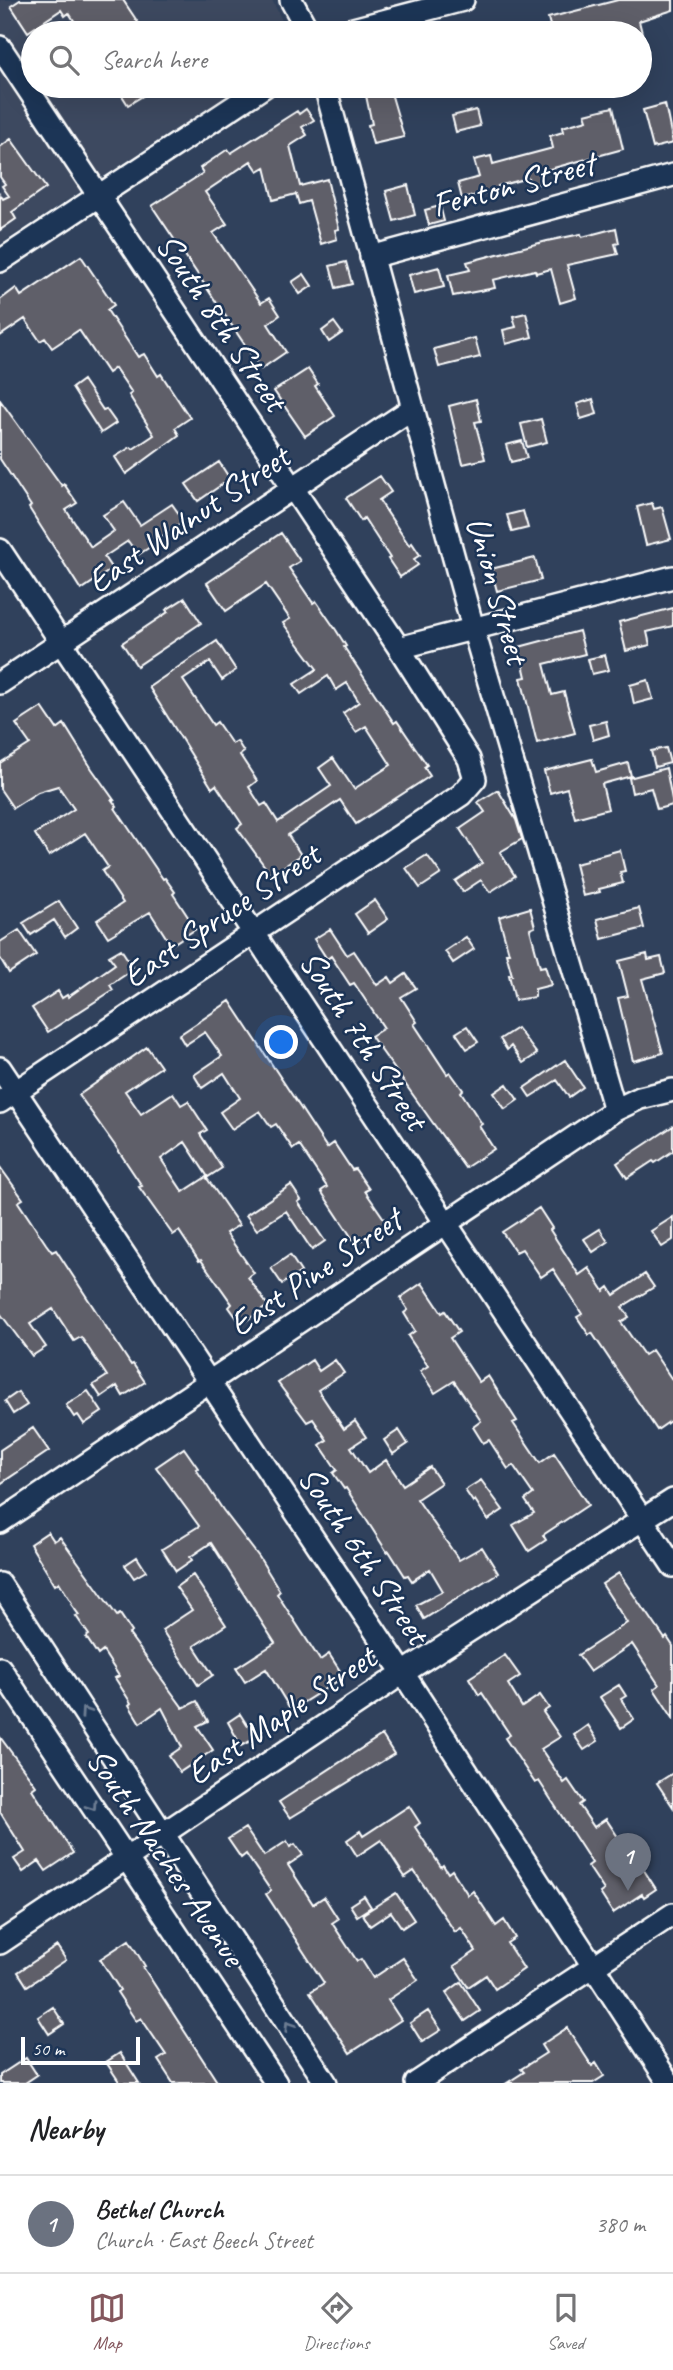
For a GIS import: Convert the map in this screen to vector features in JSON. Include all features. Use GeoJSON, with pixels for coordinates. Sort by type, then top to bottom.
{"type":"FeatureCollection","features":[{"type":"Feature","properties":{"kind":"street"},"geometry":{"type":"LineString","coordinates":[[291,0],[302,21]]}},
{"type":"Feature","properties":{"kind":"street"},"geometry":{"type":"LineString","coordinates":[[383,21],[463,0]]}},
{"type":"Feature","properties":{"kind":"street","name":"South 8th Street"},"geometry":{"type":"LineString","coordinates":[[0,47],[21,79]]}},
{"type":"Feature","properties":{"kind":"street","name":"South 8th Street"},"geometry":{"type":"LineString","coordinates":[[34,98],[399,648],[469,759],[475,779]]}},
{"type":"Feature","properties":{"kind":"street"},"geometry":{"type":"LineString","coordinates":[[0,261],[247,98]]}},
{"type":"Feature","properties":{"kind":"street","name":"Union Street"},"geometry":{"type":"LineString","coordinates":[[328,98],[473,628],[615,1110]]}},
{"type":"Feature","properties":{"kind":"street","name":"Fenton Street"},"geometry":{"type":"LineString","coordinates":[[372,257],[673,175]]}},
{"type":"Feature","properties":{"kind":"street","name":"East Walnut Street"},"geometry":{"type":"LineString","coordinates":[[0,683],[413,408]]}},
{"type":"Feature","properties":{"kind":"street","name":"South 7th Street"},"geometry":{"type":"LineString","coordinates":[[0,550],[673,1566]]}},
{"type":"Feature","properties":{"kind":"street"},"geometry":{"type":"LineString","coordinates":[[399,648],[673,577]]}},
{"type":"Feature","properties":{"kind":"street","name":"East Spruce Street"},"geometry":{"type":"LineString","coordinates":[[8,1097],[461,795],[475,779]]}},
{"type":"Feature","properties":{"kind":"street","name":"South 6th Street"},"geometry":{"type":"LineString","coordinates":[[0,1068],[8,1097],[209,1384],[403,1673],[669,2083]]}},
{"type":"Feature","properties":{"kind":"street","name":"East Pine Street"},"geometry":{"type":"LineString","coordinates":[[0,1522],[615,1110],[640,1098],[673,1090]]}},
{"type":"Feature","properties":{"kind":"street","name":"East Maple Street"},"geometry":{"type":"LineString","coordinates":[[0,1943],[403,1673],[673,1500]]}},
{"type":"Feature","properties":{"kind":"street","name":"South Naches Avenue"},"geometry":{"type":"LineString","coordinates":[[0,1584],[326,2083]]}},
{"type":"Feature","properties":{"kind":"street","name":"South Naches Avenue"},"geometry":{"type":"LineString","coordinates":[[0,1668],[276,2083]]}},
{"type":"Feature","properties":{"kind":"street"},"geometry":{"type":"LineString","coordinates":[[416,2083],[673,1914]]}},
{"type":"Feature","properties":{"kind":"shaded area"},"geometry":{"type":"Polygon","coordinates":[[[0,0],[272,0],[282,21],[21,21],[21,98],[223,98],[0,244],[0,0]]]}},
{"type":"Feature","properties":{"kind":"building"},"geometry":{"type":"Polygon","coordinates":[[[20,0],[123,0],[137,21],[74,21],[69,13],[65,16],[61,10],[44,21],[21,21],[11,6],[20,0]]]}},
{"type":"Feature","properties":{"kind":"building"},"geometry":{"type":"Polygon","coordinates":[[[618,0],[673,0],[673,10],[639,21],[549,21],[548,18],[618,0]]]}},
{"type":"Feature","properties":{"kind":"building"},"geometry":{"type":"Polygon","coordinates":[[[124,98],[139,98],[128,105],[124,98]]]}},
{"type":"Feature","properties":{"kind":"building"},"geometry":{"type":"Polygon","coordinates":[[[367,98],[393,98],[404,137],[373,144],[368,125],[372,124],[367,98]]]}},
{"type":"Feature","properties":{"kind":"building"},"geometry":{"type":"Polygon","coordinates":[[[665,104],[673,143],[653,148],[643,110],[665,104]]]}},
{"type":"Feature","properties":{"kind":"building"},"geometry":{"type":"Polygon","coordinates":[[[613,107],[623,149],[539,172],[542,183],[530,186],[528,178],[462,199],[458,183],[479,177],[474,160],[491,156],[493,164],[553,148],[550,136],[563,132],[562,127],[587,120],[585,114],[613,107]]]}},
{"type":"Feature","properties":{"kind":"building"},"geometry":{"type":"Polygon","coordinates":[[[306,109],[314,120],[302,127],[307,135],[290,146],[300,186],[327,179],[339,229],[335,230],[337,239],[321,244],[309,201],[299,204],[296,194],[273,200],[265,167],[258,171],[251,161],[205,192],[227,224],[213,233],[261,303],[269,298],[280,315],[268,324],[286,352],[261,369],[152,206],[203,173],[200,168],[228,149],[231,153],[297,111],[299,114],[306,109]]]}},
{"type":"Feature","properties":{"kind":"building"},"geometry":{"type":"Polygon","coordinates":[[[476,110],[480,126],[456,132],[452,116],[476,110]]]}},
{"type":"Feature","properties":{"kind":"building"},"geometry":{"type":"Polygon","coordinates":[[[11,139],[46,188],[12,212],[16,219],[0,230],[0,194],[3,199],[9,196],[0,177],[0,147],[11,139]]]}},
{"type":"Feature","properties":{"kind":"building"},"geometry":{"type":"Polygon","coordinates":[[[408,185],[415,215],[394,221],[386,191],[408,185]]]}},
{"type":"Feature","properties":{"kind":"building"},"geometry":{"type":"Polygon","coordinates":[[[440,206],[444,221],[429,225],[425,210],[440,206]]]}},
{"type":"Feature","properties":{"kind":"building"},"geometry":{"type":"Polygon","coordinates":[[[616,228],[619,243],[615,244],[618,254],[567,265],[576,298],[560,303],[551,269],[493,280],[495,288],[453,296],[448,275],[470,270],[467,262],[547,241],[581,234],[582,237],[616,228]]]}},
{"type":"Feature","properties":{"kind":"building"},"geometry":{"type":"Polygon","coordinates":[[[81,256],[114,305],[107,310],[138,357],[144,354],[158,376],[161,374],[190,418],[175,428],[179,435],[126,474],[115,457],[154,435],[129,395],[132,393],[115,368],[108,373],[79,330],[52,348],[45,338],[40,341],[25,319],[0,336],[0,300],[16,288],[21,296],[81,256]]]}},
{"type":"Feature","properties":{"kind":"building"},"geometry":{"type":"Polygon","coordinates":[[[346,262],[352,284],[336,288],[330,266],[346,262]]]}},
{"type":"Feature","properties":{"kind":"building"},"geometry":{"type":"Polygon","coordinates":[[[439,267],[444,287],[414,294],[409,275],[439,267]]]}},
{"type":"Feature","properties":{"kind":"building"},"geometry":{"type":"Polygon","coordinates":[[[304,274],[312,286],[300,294],[292,282],[304,274]]]}},
{"type":"Feature","properties":{"kind":"building"},"geometry":{"type":"Polygon","coordinates":[[[526,313],[532,337],[506,344],[503,330],[516,327],[513,316],[526,313]]]}},
{"type":"Feature","properties":{"kind":"building"},"geometry":{"type":"Polygon","coordinates":[[[334,322],[342,333],[329,342],[322,331],[334,322]]]}},
{"type":"Feature","properties":{"kind":"building"},"geometry":{"type":"Polygon","coordinates":[[[475,338],[480,357],[439,367],[434,349],[475,338]]]}},
{"type":"Feature","properties":{"kind":"building"},"geometry":{"type":"Polygon","coordinates":[[[308,369],[318,384],[315,386],[335,416],[305,436],[274,391],[308,369]]]}},
{"type":"Feature","properties":{"kind":"building"},"geometry":{"type":"Polygon","coordinates":[[[83,380],[103,410],[106,409],[116,423],[101,433],[72,388],[83,380]]]}},
{"type":"Feature","properties":{"kind":"building"},"geometry":{"type":"Polygon","coordinates":[[[476,399],[481,421],[475,422],[485,459],[463,464],[449,406],[476,399]]]}},
{"type":"Feature","properties":{"kind":"building"},"geometry":{"type":"Polygon","coordinates":[[[593,399],[597,414],[581,419],[577,404],[593,399]]]}},
{"type":"Feature","properties":{"kind":"building"},"geometry":{"type":"Polygon","coordinates":[[[0,400],[77,503],[66,510],[91,547],[114,531],[103,515],[124,502],[140,525],[172,504],[184,521],[138,555],[128,541],[104,557],[112,569],[81,590],[0,459],[0,400]]]}},
{"type":"Feature","properties":{"kind":"building"},"geometry":{"type":"Polygon","coordinates":[[[541,419],[547,442],[527,447],[521,424],[541,419]]]}},
{"type":"Feature","properties":{"kind":"building"},"geometry":{"type":"Polygon","coordinates":[[[522,441],[527,458],[511,462],[506,445],[522,441]]]}},
{"type":"Feature","properties":{"kind":"building"},"geometry":{"type":"Polygon","coordinates":[[[219,462],[230,479],[198,501],[186,484],[219,462]]]}},
{"type":"Feature","properties":{"kind":"building"},"geometry":{"type":"Polygon","coordinates":[[[380,476],[391,492],[379,500],[409,545],[412,543],[420,555],[414,559],[418,565],[400,577],[364,518],[361,521],[346,498],[380,476]]]}},
{"type":"Feature","properties":{"kind":"building"},"geometry":{"type":"Polygon","coordinates":[[[652,503],[654,509],[662,507],[671,539],[646,545],[637,507],[652,503]]]}},
{"type":"Feature","properties":{"kind":"building"},"geometry":{"type":"Polygon","coordinates":[[[523,511],[528,528],[512,532],[507,515],[523,511]]]}},
{"type":"Feature","properties":{"kind":"building"},"geometry":{"type":"Polygon","coordinates":[[[281,533],[300,561],[289,568],[336,630],[346,646],[344,647],[394,723],[397,721],[427,765],[424,767],[430,776],[356,824],[340,800],[288,835],[301,855],[271,875],[237,828],[242,824],[216,785],[212,788],[149,687],[217,641],[236,670],[222,680],[210,662],[183,680],[213,725],[217,722],[232,744],[237,741],[244,752],[240,755],[257,781],[249,787],[261,806],[266,803],[278,822],[331,786],[319,768],[333,758],[354,789],[391,765],[366,726],[356,732],[343,713],[359,702],[347,683],[336,690],[328,676],[301,694],[294,684],[317,669],[283,623],[290,619],[266,584],[226,611],[207,583],[281,533]]]}},
{"type":"Feature","properties":{"kind":"building"},"geometry":{"type":"Polygon","coordinates":[[[535,558],[541,580],[497,591],[491,569],[535,558]]]}},
{"type":"Feature","properties":{"kind":"building"},"geometry":{"type":"Polygon","coordinates":[[[185,598],[201,623],[137,666],[122,643],[185,598]]]}},
{"type":"Feature","properties":{"kind":"building"},"geometry":{"type":"Polygon","coordinates":[[[673,608],[673,626],[647,632],[650,645],[626,651],[619,622],[673,608]]]}},
{"type":"Feature","properties":{"kind":"building"},"geometry":{"type":"Polygon","coordinates":[[[579,631],[585,654],[544,664],[552,695],[564,692],[575,733],[537,743],[521,678],[526,677],[519,647],[579,631]]]}},
{"type":"Feature","properties":{"kind":"building"},"geometry":{"type":"Polygon","coordinates":[[[605,655],[609,670],[592,674],[588,659],[605,655]]]}},
{"type":"Feature","properties":{"kind":"building"},"geometry":{"type":"Polygon","coordinates":[[[648,680],[653,699],[634,704],[630,685],[648,680]]]}},
{"type":"Feature","properties":{"kind":"building"},"geometry":{"type":"Polygon","coordinates":[[[42,707],[57,729],[64,724],[114,800],[117,807],[115,808],[163,879],[165,878],[175,892],[173,894],[196,929],[171,945],[150,912],[108,937],[97,920],[123,903],[102,871],[108,867],[85,833],[49,856],[35,834],[74,809],[58,786],[38,792],[13,808],[0,789],[0,763],[30,744],[16,724],[42,707]]]}},
{"type":"Feature","properties":{"kind":"building"},"geometry":{"type":"Polygon","coordinates":[[[606,721],[609,735],[593,740],[589,725],[606,721]]]}},
{"type":"Feature","properties":{"kind":"building"},"geometry":{"type":"Polygon","coordinates":[[[666,748],[670,763],[655,767],[651,751],[666,748]]]}},
{"type":"Feature","properties":{"kind":"building"},"geometry":{"type":"Polygon","coordinates":[[[592,759],[596,772],[628,763],[631,776],[602,784],[608,809],[575,818],[567,788],[550,793],[544,771],[592,759]]]}},
{"type":"Feature","properties":{"kind":"building"},"geometry":{"type":"Polygon","coordinates":[[[666,768],[673,805],[657,809],[651,788],[632,793],[629,778],[666,768]]]}},
{"type":"Feature","properties":{"kind":"building"},"geometry":{"type":"Polygon","coordinates":[[[498,790],[516,820],[522,839],[500,852],[515,876],[490,892],[481,880],[463,892],[455,881],[482,863],[460,829],[485,812],[478,802],[498,790]]]}},
{"type":"Feature","properties":{"kind":"building"},"geometry":{"type":"Polygon","coordinates":[[[620,850],[625,871],[620,872],[623,883],[583,896],[575,864],[620,850]]]}},
{"type":"Feature","properties":{"kind":"building"},"geometry":{"type":"Polygon","coordinates":[[[427,855],[441,874],[420,888],[406,868],[427,855]]]}},
{"type":"Feature","properties":{"kind":"building"},"geometry":{"type":"Polygon","coordinates":[[[375,900],[388,919],[368,933],[355,914],[375,900]]]}},
{"type":"Feature","properties":{"kind":"building"},"geometry":{"type":"Polygon","coordinates":[[[59,901],[77,928],[65,937],[54,920],[31,935],[23,923],[59,901]]]}},
{"type":"Feature","properties":{"kind":"building"},"geometry":{"type":"Polygon","coordinates":[[[530,908],[535,927],[530,929],[540,967],[545,966],[551,985],[535,989],[535,997],[515,1000],[506,953],[509,953],[499,917],[530,908]]]}},
{"type":"Feature","properties":{"kind":"building"},"geometry":{"type":"Polygon","coordinates":[[[639,908],[644,928],[602,939],[597,919],[639,908]]]}},
{"type":"Feature","properties":{"kind":"building"},"geometry":{"type":"Polygon","coordinates":[[[330,929],[347,955],[354,951],[377,985],[389,977],[393,983],[406,974],[416,988],[401,997],[417,1022],[414,1024],[447,1074],[450,1072],[463,1090],[461,1092],[482,1124],[479,1126],[494,1149],[465,1168],[371,1036],[384,1028],[354,983],[350,985],[331,956],[327,959],[314,939],[330,929]]]}},
{"type":"Feature","properties":{"kind":"building"},"geometry":{"type":"Polygon","coordinates":[[[19,930],[36,955],[9,973],[0,958],[0,942],[19,930]]]}},
{"type":"Feature","properties":{"kind":"building"},"geometry":{"type":"Polygon","coordinates":[[[466,937],[474,949],[453,963],[445,951],[466,937]]]}},
{"type":"Feature","properties":{"kind":"building"},"geometry":{"type":"Polygon","coordinates":[[[121,949],[134,969],[110,985],[113,990],[48,1032],[32,1008],[58,991],[62,998],[67,995],[68,997],[115,964],[109,956],[121,949]]]}},
{"type":"Feature","properties":{"kind":"building"},"geometry":{"type":"Polygon","coordinates":[[[647,954],[648,960],[661,957],[665,973],[642,979],[663,1053],[633,1061],[618,998],[628,996],[619,961],[647,954]]]}},
{"type":"Feature","properties":{"kind":"building"},"geometry":{"type":"Polygon","coordinates":[[[230,1001],[327,1148],[334,1143],[352,1170],[355,1169],[369,1189],[365,1191],[387,1223],[356,1244],[321,1191],[327,1187],[299,1145],[293,1149],[276,1124],[271,1127],[260,1111],[232,1129],[220,1112],[240,1098],[224,1073],[202,1088],[194,1075],[222,1056],[205,1032],[185,1045],[179,1035],[230,1001]]]}},
{"type":"Feature","properties":{"kind":"building"},"geometry":{"type":"Polygon","coordinates":[[[467,1026],[478,1042],[467,1049],[456,1033],[467,1026]]]}},
{"type":"Feature","properties":{"kind":"building"},"geometry":{"type":"Polygon","coordinates":[[[517,1028],[537,1054],[523,1063],[511,1046],[507,1050],[500,1039],[517,1028]]]}},
{"type":"Feature","properties":{"kind":"building"},"geometry":{"type":"Polygon","coordinates":[[[147,1047],[161,1067],[125,1091],[141,1114],[173,1093],[181,1105],[188,1101],[207,1130],[200,1134],[222,1168],[208,1177],[185,1142],[161,1159],[183,1192],[206,1177],[239,1225],[226,1233],[254,1273],[248,1277],[268,1306],[241,1324],[229,1307],[232,1304],[201,1260],[199,1261],[179,1231],[173,1235],[79,1095],[147,1047]]]}},
{"type":"Feature","properties":{"kind":"building"},"geometry":{"type":"Polygon","coordinates":[[[565,1060],[583,1087],[569,1097],[557,1080],[530,1097],[524,1088],[565,1060]]]}},
{"type":"Feature","properties":{"kind":"building"},"geometry":{"type":"Polygon","coordinates":[[[507,1084],[518,1100],[505,1109],[494,1093],[507,1084]]]}},
{"type":"Feature","properties":{"kind":"building"},"geometry":{"type":"Polygon","coordinates":[[[673,1126],[673,1151],[627,1178],[617,1163],[673,1126]]]}},
{"type":"Feature","properties":{"kind":"building"},"geometry":{"type":"Polygon","coordinates":[[[0,1167],[23,1199],[18,1202],[46,1244],[52,1252],[56,1250],[131,1365],[133,1364],[145,1382],[123,1396],[117,1386],[101,1397],[93,1385],[107,1376],[81,1337],[74,1341],[53,1309],[30,1324],[46,1347],[32,1356],[0,1313],[0,1167]]]}},
{"type":"Feature","properties":{"kind":"building"},"geometry":{"type":"Polygon","coordinates":[[[291,1185],[301,1200],[298,1202],[325,1241],[312,1250],[286,1211],[257,1230],[246,1215],[291,1185]]]}},
{"type":"Feature","properties":{"kind":"building"},"geometry":{"type":"Polygon","coordinates":[[[539,1208],[579,1275],[589,1268],[604,1291],[609,1287],[614,1295],[645,1274],[654,1287],[622,1307],[629,1317],[621,1322],[644,1355],[652,1350],[673,1381],[673,1419],[657,1430],[592,1333],[589,1335],[577,1317],[582,1314],[553,1269],[541,1277],[522,1249],[516,1252],[502,1232],[539,1208]]]}},
{"type":"Feature","properties":{"kind":"building"},"geometry":{"type":"Polygon","coordinates":[[[673,1217],[673,1240],[662,1247],[651,1231],[673,1217]]]}},
{"type":"Feature","properties":{"kind":"building"},"geometry":{"type":"Polygon","coordinates":[[[600,1229],[608,1242],[593,1252],[584,1239],[600,1229]]]}},
{"type":"Feature","properties":{"kind":"building"},"geometry":{"type":"Polygon","coordinates":[[[290,1255],[301,1272],[282,1284],[271,1268],[290,1255]]]}},
{"type":"Feature","properties":{"kind":"building"},"geometry":{"type":"Polygon","coordinates":[[[422,1283],[442,1313],[445,1311],[459,1332],[450,1338],[479,1382],[488,1376],[517,1421],[513,1423],[540,1463],[554,1453],[588,1505],[543,1535],[546,1540],[529,1551],[513,1525],[534,1513],[525,1500],[533,1494],[513,1465],[508,1469],[489,1440],[483,1443],[473,1427],[481,1421],[454,1381],[435,1393],[420,1371],[428,1366],[408,1336],[415,1331],[404,1313],[408,1310],[400,1298],[422,1283]]]}},
{"type":"Feature","properties":{"kind":"building"},"geometry":{"type":"Polygon","coordinates":[[[312,1360],[319,1371],[335,1360],[344,1373],[318,1390],[344,1429],[355,1421],[366,1437],[351,1447],[368,1473],[386,1460],[403,1485],[430,1467],[441,1483],[417,1499],[459,1560],[482,1547],[498,1573],[424,1619],[416,1605],[443,1591],[430,1569],[412,1581],[408,1575],[405,1576],[333,1473],[337,1470],[320,1445],[327,1440],[313,1419],[307,1422],[278,1383],[312,1360]]]}},
{"type":"Feature","properties":{"kind":"building"},"geometry":{"type":"Polygon","coordinates":[[[88,1391],[102,1412],[84,1424],[78,1415],[74,1417],[66,1405],[88,1391]]]}},
{"type":"Feature","properties":{"kind":"building"},"geometry":{"type":"Polygon","coordinates":[[[18,1392],[27,1405],[13,1414],[5,1401],[18,1392]]]}},
{"type":"Feature","properties":{"kind":"building"},"geometry":{"type":"Polygon","coordinates":[[[33,1428],[49,1451],[0,1484],[0,1450],[33,1428]]]}},
{"type":"Feature","properties":{"kind":"building"},"geometry":{"type":"Polygon","coordinates":[[[399,1430],[408,1444],[393,1454],[384,1440],[399,1430]]]}},
{"type":"Feature","properties":{"kind":"building"},"geometry":{"type":"Polygon","coordinates":[[[184,1448],[223,1510],[259,1557],[280,1591],[277,1594],[320,1660],[329,1654],[344,1677],[291,1710],[266,1669],[245,1682],[236,1668],[275,1643],[211,1543],[190,1557],[192,1560],[176,1571],[162,1549],[199,1526],[156,1467],[184,1448]]]}},
{"type":"Feature","properties":{"kind":"building"},"geometry":{"type":"Polygon","coordinates":[[[481,1480],[503,1510],[488,1520],[465,1490],[481,1480]]]}},
{"type":"Feature","properties":{"kind":"building"},"geometry":{"type":"Polygon","coordinates":[[[48,1532],[54,1541],[60,1537],[117,1616],[120,1614],[132,1632],[129,1634],[183,1708],[197,1701],[208,1721],[197,1726],[213,1750],[180,1772],[169,1756],[182,1747],[162,1708],[140,1723],[115,1678],[119,1676],[103,1651],[98,1655],[86,1637],[89,1635],[76,1616],[79,1615],[72,1603],[59,1582],[55,1585],[30,1544],[48,1532]]]}},
{"type":"Feature","properties":{"kind":"building"},"geometry":{"type":"Polygon","coordinates":[[[137,1557],[146,1571],[134,1578],[125,1565],[137,1557]]]}},
{"type":"Feature","properties":{"kind":"building"},"geometry":{"type":"Polygon","coordinates":[[[619,1573],[645,1612],[673,1646],[673,1718],[654,1689],[659,1685],[632,1644],[590,1672],[578,1655],[627,1623],[602,1584],[619,1573]]]}},
{"type":"Feature","properties":{"kind":"building"},"geometry":{"type":"Polygon","coordinates":[[[193,1575],[226,1625],[194,1646],[213,1675],[198,1685],[162,1630],[192,1610],[176,1587],[193,1575]]]}},
{"type":"Feature","properties":{"kind":"building"},"geometry":{"type":"Polygon","coordinates":[[[505,1655],[520,1676],[508,1684],[522,1707],[540,1695],[549,1708],[543,1712],[560,1737],[541,1749],[564,1783],[568,1780],[583,1802],[579,1805],[594,1827],[606,1819],[622,1843],[628,1839],[656,1889],[644,1897],[642,1894],[613,1913],[600,1893],[604,1890],[588,1866],[592,1863],[539,1781],[535,1783],[505,1738],[510,1735],[469,1678],[505,1655]]]}},
{"type":"Feature","properties":{"kind":"building"},"geometry":{"type":"Polygon","coordinates":[[[619,1685],[626,1696],[621,1699],[634,1719],[621,1728],[600,1697],[619,1685]]]}},
{"type":"Feature","properties":{"kind":"building"},"geometry":{"type":"Polygon","coordinates":[[[240,1714],[256,1738],[241,1746],[228,1722],[240,1714]]]}},
{"type":"Feature","properties":{"kind":"building"},"geometry":{"type":"Polygon","coordinates":[[[588,1725],[598,1741],[584,1750],[574,1735],[588,1725]]]}},
{"type":"Feature","properties":{"kind":"building"},"geometry":{"type":"Polygon","coordinates":[[[382,1735],[394,1754],[290,1818],[279,1802],[382,1735]]]}},
{"type":"Feature","properties":{"kind":"building"},"geometry":{"type":"Polygon","coordinates":[[[0,1737],[36,1786],[32,1789],[73,1853],[46,1871],[39,1861],[23,1872],[14,1859],[25,1852],[0,1812],[0,1737]]]}},
{"type":"Feature","properties":{"kind":"building"},"geometry":{"type":"Polygon","coordinates":[[[673,1773],[673,1807],[657,1783],[673,1773]]]}},
{"type":"Feature","properties":{"kind":"building"},"geometry":{"type":"Polygon","coordinates":[[[409,1806],[420,1823],[415,1827],[441,1867],[443,1865],[448,1873],[452,1870],[468,1895],[473,1891],[496,1926],[504,1920],[515,1938],[507,1943],[524,1969],[495,1989],[486,1975],[468,1987],[454,1966],[476,1951],[461,1928],[455,1932],[414,1871],[405,1877],[381,1840],[357,1856],[347,1840],[360,1831],[363,1836],[409,1806]]]}},
{"type":"Feature","properties":{"kind":"building"},"geometry":{"type":"Polygon","coordinates":[[[245,1828],[264,1856],[287,1841],[290,1847],[295,1844],[303,1855],[288,1865],[313,1904],[324,1897],[338,1919],[332,1923],[357,1961],[361,1959],[373,1978],[403,1958],[418,1980],[388,2000],[401,2020],[350,2053],[310,1992],[324,1983],[266,1894],[271,1891],[246,1854],[241,1858],[228,1839],[245,1828]]]}},
{"type":"Feature","properties":{"kind":"building"},"geometry":{"type":"Polygon","coordinates":[[[396,1893],[414,1920],[402,1928],[391,1912],[370,1926],[363,1914],[396,1893]]]}},
{"type":"Feature","properties":{"kind":"building"},"geometry":{"type":"Polygon","coordinates":[[[364,1896],[371,1907],[357,1916],[350,1905],[364,1896]]]}},
{"type":"Feature","properties":{"kind":"building"},"geometry":{"type":"Polygon","coordinates":[[[129,1940],[145,1966],[143,1967],[218,2083],[173,2083],[158,2060],[166,2055],[141,2018],[136,2021],[100,1959],[129,1940]]]}},
{"type":"Feature","properties":{"kind":"building"},"geometry":{"type":"Polygon","coordinates":[[[57,1946],[66,1960],[27,1986],[18,1972],[57,1946]]]}},
{"type":"Feature","properties":{"kind":"building"},"geometry":{"type":"Polygon","coordinates":[[[461,1982],[480,2011],[465,2021],[446,1993],[461,1982]]]}},
{"type":"Feature","properties":{"kind":"building"},"geometry":{"type":"Polygon","coordinates":[[[53,2007],[64,2024],[49,2034],[38,2017],[53,2007]]]}},
{"type":"Feature","properties":{"kind":"building"},"geometry":{"type":"Polygon","coordinates":[[[428,2011],[441,2030],[422,2042],[410,2023],[428,2011]]]}},
{"type":"Feature","properties":{"kind":"building"},"geometry":{"type":"Polygon","coordinates":[[[567,2028],[592,2066],[596,2063],[604,2076],[593,2083],[507,2083],[524,2072],[521,2069],[546,2053],[541,2045],[567,2028]]]}},
{"type":"Feature","properties":{"kind":"building"},"geometry":{"type":"Polygon","coordinates":[[[120,2053],[139,2083],[120,2083],[106,2062],[120,2053]]]}},
{"type":"Feature","properties":{"kind":"building"},"geometry":{"type":"Polygon","coordinates":[[[26,2058],[37,2075],[25,2083],[0,2083],[0,2075],[26,2058]]]}},
{"type":"Feature","properties":{"kind":"place","name":"Bethel Church"},"geometry":{"type":"Point","coordinates":[628,1891]}}]}
